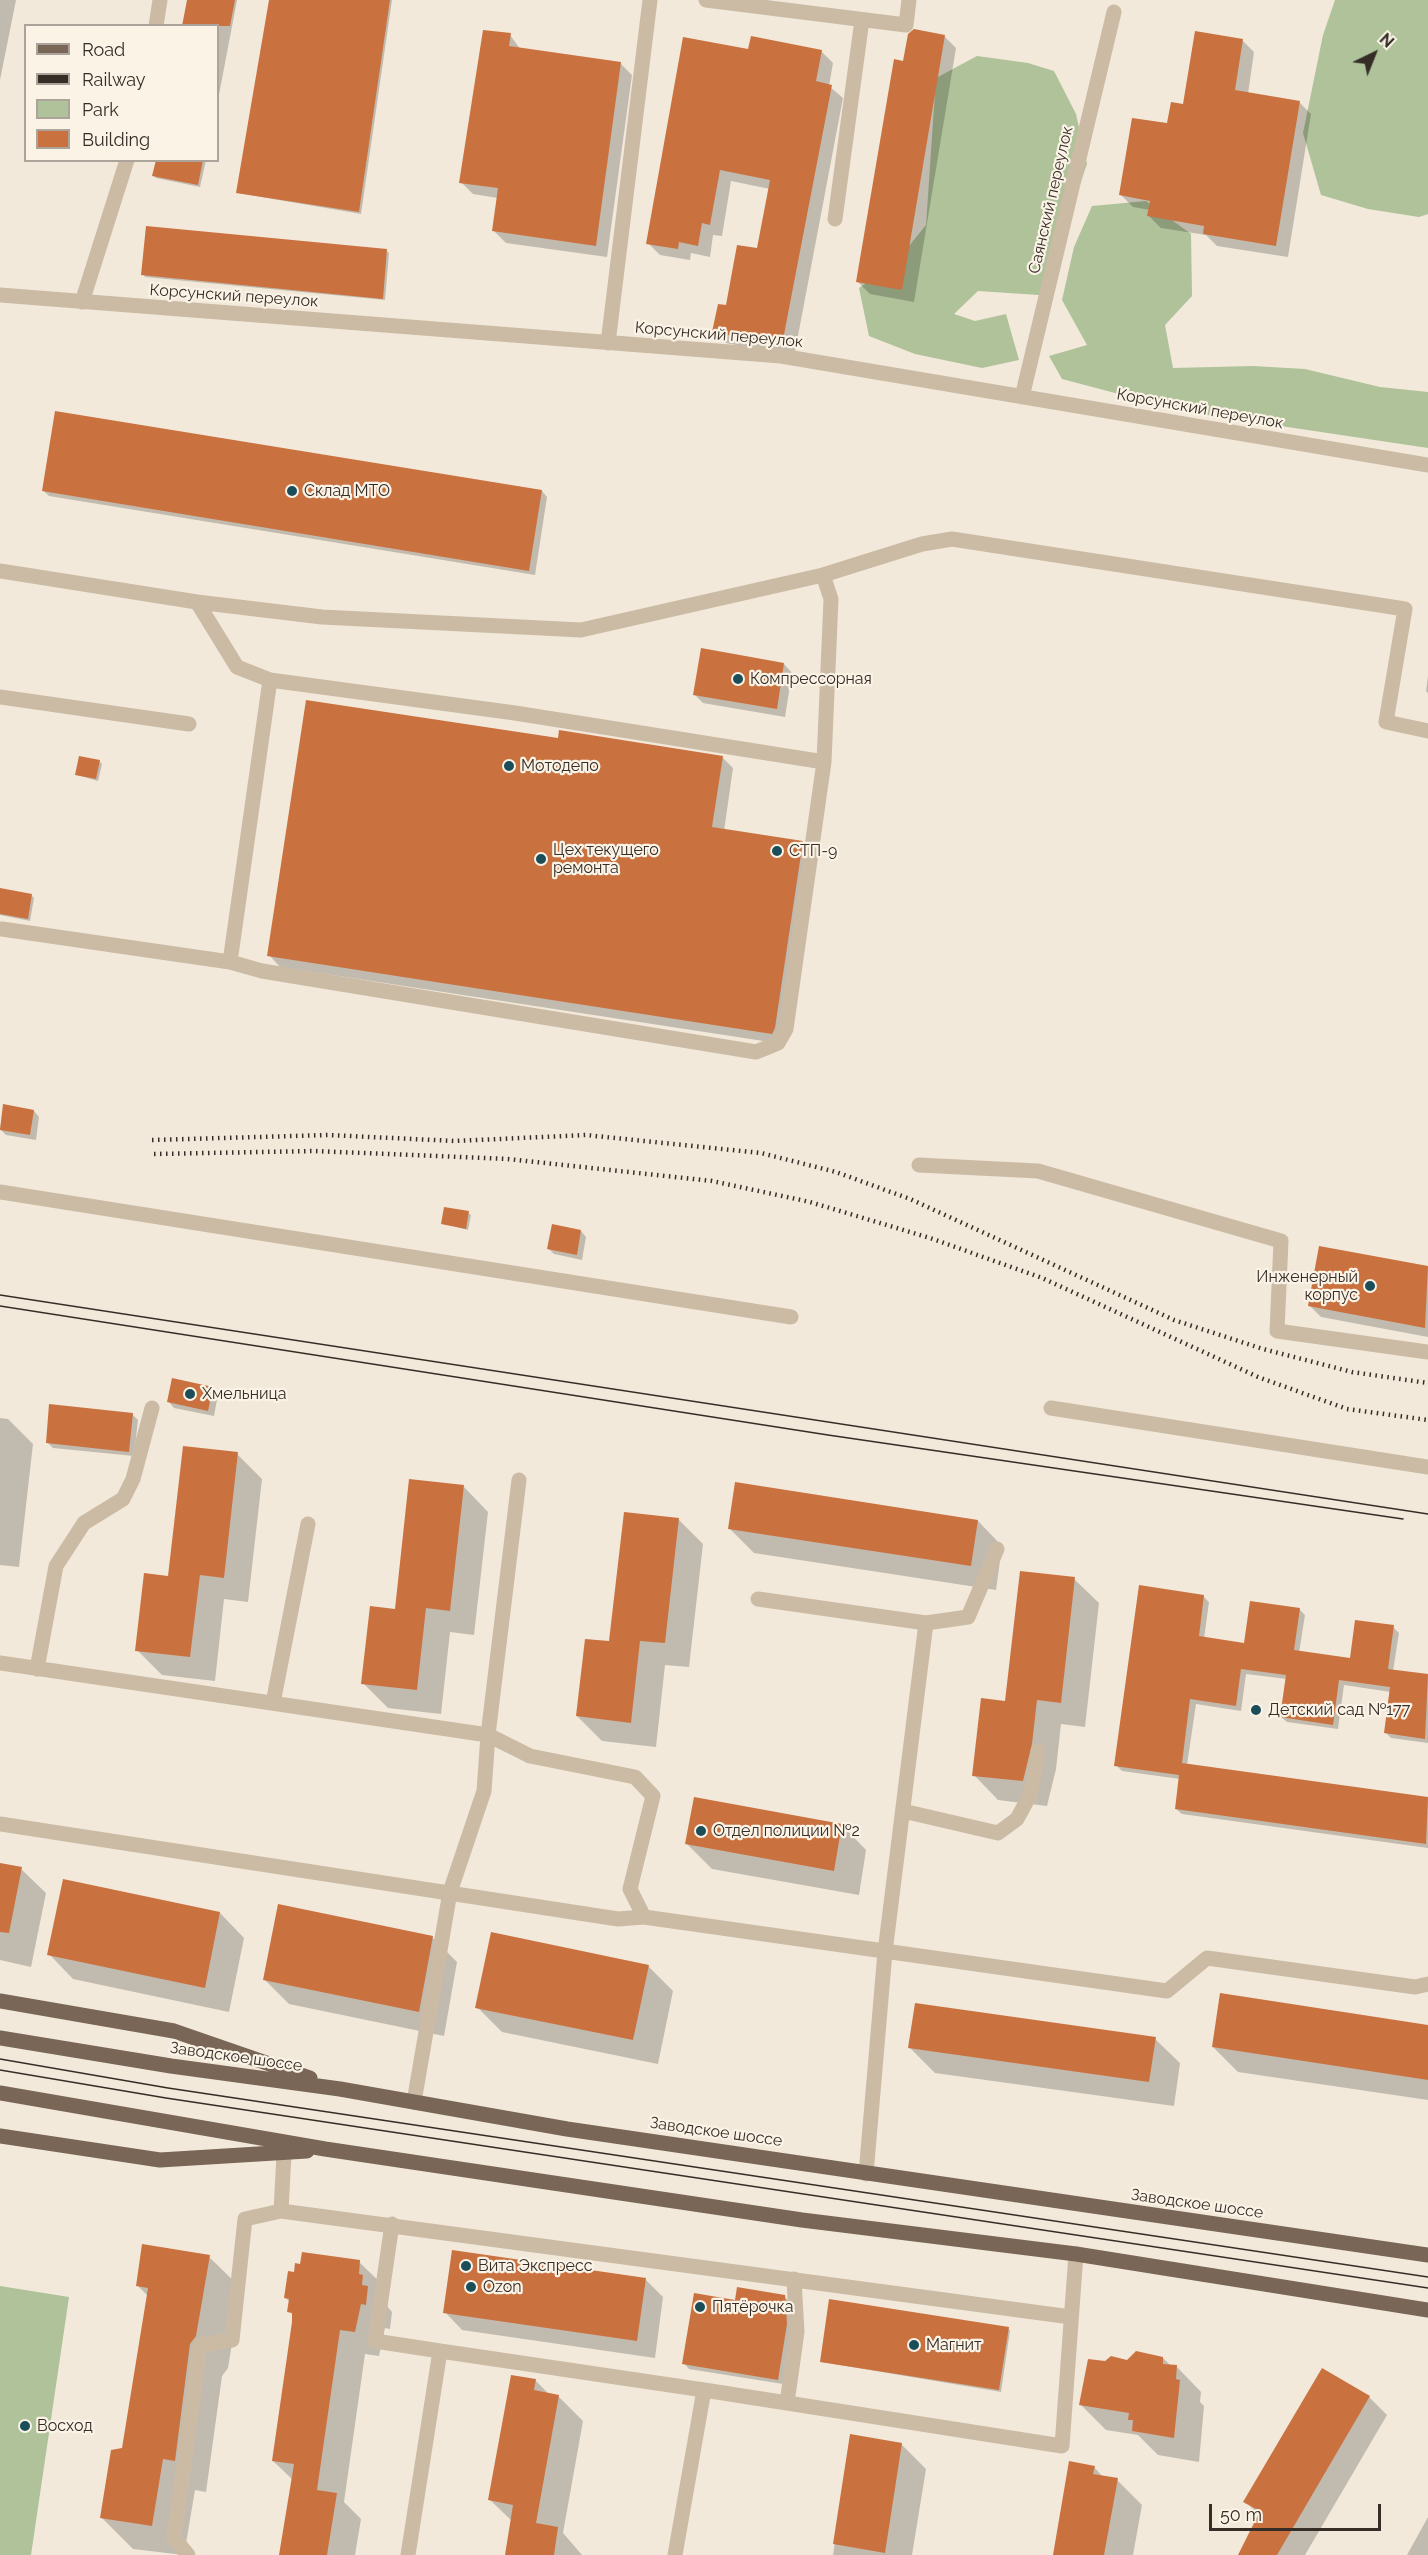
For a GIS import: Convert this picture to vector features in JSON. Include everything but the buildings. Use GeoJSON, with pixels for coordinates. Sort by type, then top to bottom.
{"type":"FeatureCollection","features":[{"type":"Feature","properties":{"kind":"main road"},"geometry":{"type":"LineString","coordinates":[[0,2001],[174,2031],[340,2089]]}},
{"type":"Feature","properties":{"kind":"main road","name":"Заводское шоссе"},"geometry":{"type":"LineString","coordinates":[[0,2038],[171,2066],[340,2089],[567,2129],[1428,2255]]}},
{"type":"Feature","properties":{"kind":"main road"},"geometry":{"type":"LineString","coordinates":[[0,2093],[325,2149],[802,2220],[1076,2254],[1428,2310]]}},
{"type":"Feature","properties":{"kind":"main road"},"geometry":{"type":"LineString","coordinates":[[0,2136],[160,2160],[284,2154],[325,2149]]}},
{"type":"Feature","properties":{"kind":"street"},"geometry":{"type":"LineString","coordinates":[[156,24],[160,0]]}},
{"type":"Feature","properties":{"kind":"street"},"geometry":{"type":"LineString","coordinates":[[608,343],[650,0]]}},
{"type":"Feature","properties":{"kind":"street"},"geometry":{"type":"LineString","coordinates":[[706,0],[906,25],[909,0]]}},
{"type":"Feature","properties":{"kind":"street","name":"Саянский переулок"},"geometry":{"type":"LineString","coordinates":[[1022,397],[1114,12]]}},
{"type":"Feature","properties":{"kind":"street"},"geometry":{"type":"LineString","coordinates":[[835,219],[862,20]]}},
{"type":"Feature","properties":{"kind":"street"},"geometry":{"type":"LineString","coordinates":[[82,302],[126,162]]}},
{"type":"Feature","properties":{"kind":"street","name":"Корсунский переулок"},"geometry":{"type":"LineString","coordinates":[[0,295],[781,356],[1428,465]]}},
{"type":"Feature","properties":{"kind":"street"},"geometry":{"type":"LineString","coordinates":[[0,571],[197,602],[322,617],[581,630],[823,575],[922,544],[952,539],[1404,609],[1386,722],[1428,731]]}},
{"type":"Feature","properties":{"kind":"street"},"geometry":{"type":"LineString","coordinates":[[3,929],[230,962],[262,971],[756,1052],[778,1043],[786,1029],[824,762],[831,599],[823,575]]}},
{"type":"Feature","properties":{"kind":"street"},"geometry":{"type":"LineString","coordinates":[[197,602],[237,666],[270,680],[515,713],[824,762]]}},
{"type":"Feature","properties":{"kind":"street"},"geometry":{"type":"LineString","coordinates":[[230,962],[270,680]]}},
{"type":"Feature","properties":{"kind":"street"},"geometry":{"type":"LineString","coordinates":[[0,697],[189,724]]}},
{"type":"Feature","properties":{"kind":"street"},"geometry":{"type":"LineString","coordinates":[[919,1165],[1038,1171],[1281,1241],[1277,1330],[1428,1352]]}},
{"type":"Feature","properties":{"kind":"street"},"geometry":{"type":"LineString","coordinates":[[0,1192],[791,1317]]}},
{"type":"Feature","properties":{"kind":"street"},"geometry":{"type":"LineString","coordinates":[[37,1669],[56,1566],[84,1523],[123,1499],[133,1479],[152,1408]]}},
{"type":"Feature","properties":{"kind":"street"},"geometry":{"type":"LineString","coordinates":[[1051,1408],[1428,1467]]}},
{"type":"Feature","properties":{"kind":"street"},"geometry":{"type":"LineString","coordinates":[[414,2102],[450,1892],[484,1791],[488,1735],[519,1480]]}},
{"type":"Feature","properties":{"kind":"street"},"geometry":{"type":"LineString","coordinates":[[273,1703],[308,1524]]}},
{"type":"Feature","properties":{"kind":"street"},"geometry":{"type":"LineString","coordinates":[[758,1599],[927,1623],[968,1617],[997,1549]]}},
{"type":"Feature","properties":{"kind":"street"},"geometry":{"type":"LineString","coordinates":[[866,2174],[885,1952],[927,1623]]}},
{"type":"Feature","properties":{"kind":"street"},"geometry":{"type":"LineString","coordinates":[[0,1663],[488,1735],[530,1756],[635,1777],[653,1796],[630,1889],[644,1917]]}},
{"type":"Feature","properties":{"kind":"street"},"geometry":{"type":"LineString","coordinates":[[903,1811],[998,1833],[1017,1819],[1030,1795],[1038,1751]]}},
{"type":"Feature","properties":{"kind":"street"},"geometry":{"type":"LineString","coordinates":[[0,1824],[618,1919],[644,1917],[1167,1991],[1207,1958],[1415,1987],[1428,1984]]}},
{"type":"Feature","properties":{"kind":"street"},"geometry":{"type":"LineString","coordinates":[[281,2211],[284,2154]]}},
{"type":"Feature","properties":{"kind":"street"},"geometry":{"type":"LineString","coordinates":[[188,2555],[174,2538],[200,2345],[232,2340],[245,2219],[281,2211],[392,2224],[1071,2317]]}},
{"type":"Feature","properties":{"kind":"street"},"geometry":{"type":"LineString","coordinates":[[392,2224],[375,2341],[1062,2446],[1076,2254]]}},
{"type":"Feature","properties":{"kind":"street"},"geometry":{"type":"LineString","coordinates":[[787,2403],[797,2332],[794,2279]]}},
{"type":"Feature","properties":{"kind":"street"},"geometry":{"type":"LineString","coordinates":[[408,2555],[440,2351]]}},
{"type":"Feature","properties":{"kind":"street"},"geometry":{"type":"LineString","coordinates":[[675,2555],[704,2390]]}},
{"type":"Feature","properties":{"kind":"green space"},"geometry":{"type":"Polygon","coordinates":[[[1335,0],[1428,0],[1428,214],[1419,217],[1368,209],[1321,195],[1303,133],[1323,35],[1335,0]]]}},
{"type":"Feature","properties":{"kind":"green space"},"geometry":{"type":"Polygon","coordinates":[[[977,56],[1028,63],[1054,71],[1076,114],[1087,164],[1048,276],[1039,295],[978,291],[954,314],[975,321],[1006,314],[1019,360],[982,368],[915,354],[869,336],[859,288],[895,263],[926,225],[936,78],[977,56]]]}},
{"type":"Feature","properties":{"kind":"green space"},"geometry":{"type":"Polygon","coordinates":[[[1146,201],[1191,234],[1192,296],[1165,325],[1173,368],[1253,366],[1305,369],[1380,387],[1428,392],[1428,448],[1187,412],[1062,379],[1049,356],[1087,345],[1062,300],[1074,247],[1092,206],[1146,201]]]}},
{"type":"Feature","properties":{"kind":"green space","name":"Восход"},"geometry":{"type":"Polygon","coordinates":[[[0,2286],[69,2297],[31,2555],[0,2555],[0,2286]]]}},
{"type":"Feature","properties":{"kind":"tram line"},"geometry":{"type":"LineString","coordinates":[[0,1295],[1428,1514]]}},
{"type":"Feature","properties":{"kind":"tram line"},"geometry":{"type":"LineString","coordinates":[[0,1306],[828,1435],[1403,1519]]}},
{"type":"Feature","properties":{"kind":"tram line"},"geometry":{"type":"LineString","coordinates":[[0,2059],[168,2088],[1428,2277]]}},
{"type":"Feature","properties":{"kind":"tram line"},"geometry":{"type":"LineString","coordinates":[[0,2070],[166,2098],[1428,2288]]}},
{"type":"Feature","properties":{"kind":"railway"},"geometry":{"type":"LineString","coordinates":[[152,1140],[328,1135],[455,1141],[586,1135],[761,1153],[836,1172],[910,1199],[1174,1320],[1263,1349],[1352,1372],[1428,1383]]}},
{"type":"Feature","properties":{"kind":"railway"},"geometry":{"type":"LineString","coordinates":[[154,1154],[314,1151],[508,1159],[712,1181],[810,1202],[930,1238],[1042,1278],[1258,1377],[1347,1409],[1428,1420]]}},
{"type":"Feature","properties":{"kind":"place","name":"Склад МТО"},"geometry":{"type":"Point","coordinates":[292,491]}},
{"type":"Feature","properties":{"kind":"place","name":"Компрессорная"},"geometry":{"type":"Point","coordinates":[738,679]}},
{"type":"Feature","properties":{"kind":"place","name":"Мотодепо"},"geometry":{"type":"Point","coordinates":[509,766]}},
{"type":"Feature","properties":{"kind":"place","name":"СТП-9"},"geometry":{"type":"Point","coordinates":[777,851]}},
{"type":"Feature","properties":{"kind":"place","name":"Цех текущего ремонта"},"geometry":{"type":"Point","coordinates":[541,859]}},
{"type":"Feature","properties":{"kind":"place","name":"Инженерный корпус"},"geometry":{"type":"Point","coordinates":[1370,1286]}},
{"type":"Feature","properties":{"kind":"place","name":"Хмельница"},"geometry":{"type":"Point","coordinates":[190,1394]}},
{"type":"Feature","properties":{"kind":"place","name":"Детский сад №177"},"geometry":{"type":"Point","coordinates":[1256,1710]}},
{"type":"Feature","properties":{"kind":"place","name":"Отдел полиции №2"},"geometry":{"type":"Point","coordinates":[701,1831]}},
{"type":"Feature","properties":{"kind":"place","name":"Вита Экспресс"},"geometry":{"type":"Point","coordinates":[466,2266]}},
{"type":"Feature","properties":{"kind":"place","name":"Ozon"},"geometry":{"type":"Point","coordinates":[471,2287]}},
{"type":"Feature","properties":{"kind":"place","name":"Пятёрочка"},"geometry":{"type":"Point","coordinates":[700,2307]}},
{"type":"Feature","properties":{"kind":"place","name":"Магнит"},"geometry":{"type":"Point","coordinates":[914,2345]}},
{"type":"Feature","properties":{"kind":"place","name":"Восход"},"geometry":{"type":"Point","coordinates":[25,2426]}}]}
